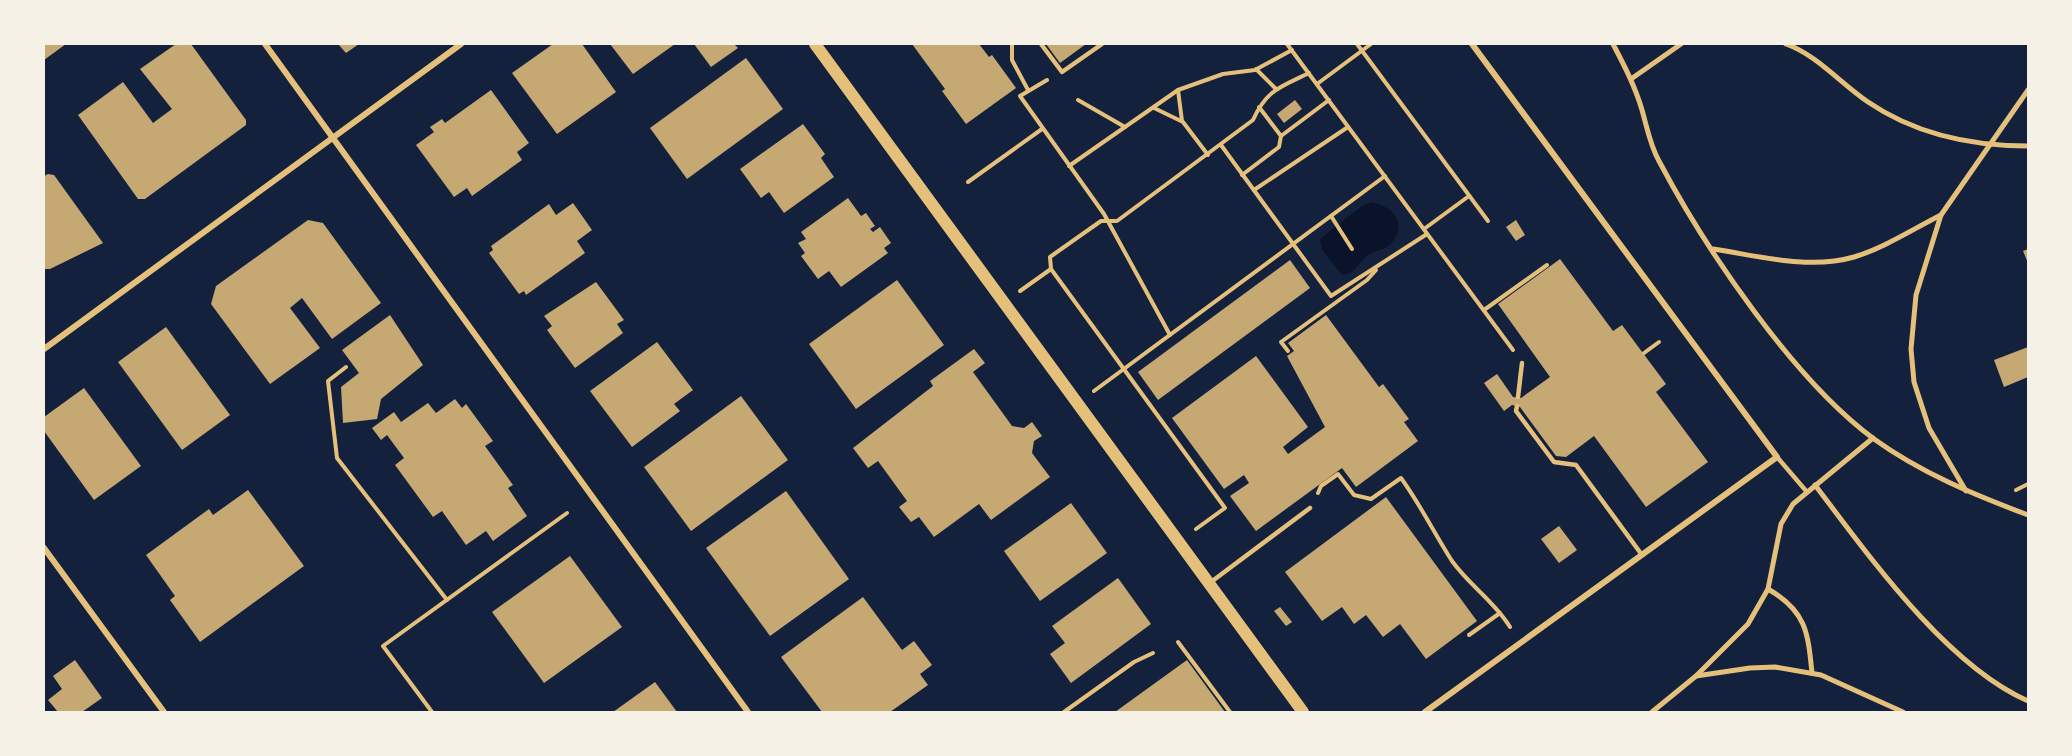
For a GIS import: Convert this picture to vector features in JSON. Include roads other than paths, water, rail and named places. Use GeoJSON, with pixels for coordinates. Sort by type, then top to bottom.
{"type":"FeatureCollection","features":[{"type":"Feature","properties":{"kind":"main road"},"geometry":{"type":"LineString","coordinates":[[815,44],[1303,712]]}},
{"type":"Feature","properties":{"kind":"street"},"geometry":{"type":"LineString","coordinates":[[265,44],[334,136],[748,712]]}},
{"type":"Feature","properties":{"kind":"street"},"geometry":{"type":"LineString","coordinates":[[44,349],[461,44]]}},
{"type":"Feature","properties":{"kind":"street"},"geometry":{"type":"LineString","coordinates":[[1425,712],[1777,457],[1472,44]]}},
{"type":"Feature","properties":{"kind":"street"},"geometry":{"type":"LineString","coordinates":[[1613,44],[1631,80],[1658,159],[1753,309],[1799,366],[1873,438],[1902,457],[1967,492],[2028,515]]}},
{"type":"Feature","properties":{"kind":"street"},"geometry":{"type":"LineString","coordinates":[[1631,80],[1681,44]]}},
{"type":"Feature","properties":{"kind":"street"},"geometry":{"type":"LineString","coordinates":[[1786,44],[1799,46],[1868,102],[1930,133],[1984,144],[2028,146]]}},
{"type":"Feature","properties":{"kind":"street"},"geometry":{"type":"LineString","coordinates":[[1967,492],[1929,428],[1914,382],[1911,349],[1916,295],[1941,214],[2011,119],[2028,90]]}},
{"type":"Feature","properties":{"kind":"street"},"geometry":{"type":"LineString","coordinates":[[1713,249],[1796,261],[1825,262],[1855,256],[1941,214]]}},
{"type":"Feature","properties":{"kind":"street"},"geometry":{"type":"LineString","coordinates":[[1652,712],[1696,676],[1748,624],[1768,589],[1781,524],[1793,504],[1873,438]]}},
{"type":"Feature","properties":{"kind":"street"},"geometry":{"type":"LineString","coordinates":[[1815,485],[1878,567],[1929,626],[1975,667],[2028,701]]}},
{"type":"Feature","properties":{"kind":"street"},"geometry":{"type":"LineString","coordinates":[[44,548],[164,712]]}},
{"type":"Feature","properties":{"kind":"street"},"geometry":{"type":"LineString","coordinates":[[1768,589],[1784,599],[1803,622],[1808,636],[1812,673]]}},
{"type":"Feature","properties":{"kind":"street"},"geometry":{"type":"LineString","coordinates":[[1696,676],[1758,668],[1812,673],[1903,712]]}},
{"type":"Feature","properties":{"kind":"lane"},"geometry":{"type":"LineString","coordinates":[[1041,44],[1062,72],[1102,44]]}},
{"type":"Feature","properties":{"kind":"lane"},"geometry":{"type":"LineString","coordinates":[[1518,398],[1522,363]]}},
{"type":"Feature","properties":{"kind":"lane"},"geometry":{"type":"LineString","coordinates":[[1517,406],[1516,411],[1554,462],[1576,465],[1642,555]]}},
{"type":"Feature","properties":{"kind":"lane"},"geometry":{"type":"LineString","coordinates":[[1777,457],[1807,492]]}},
{"type":"Feature","properties":{"kind":"lane"},"geometry":{"type":"LineString","coordinates":[[1209,583],[1310,508]]}},
{"type":"Feature","properties":{"kind":"water"},"geometry":{"type":"Polygon","coordinates":[[[1373,202],[1393,214],[1399,226],[1398,232],[1388,246],[1369,254],[1353,271],[1342,275],[1322,250],[1320,239],[1363,205],[1373,202]]]}}]}
